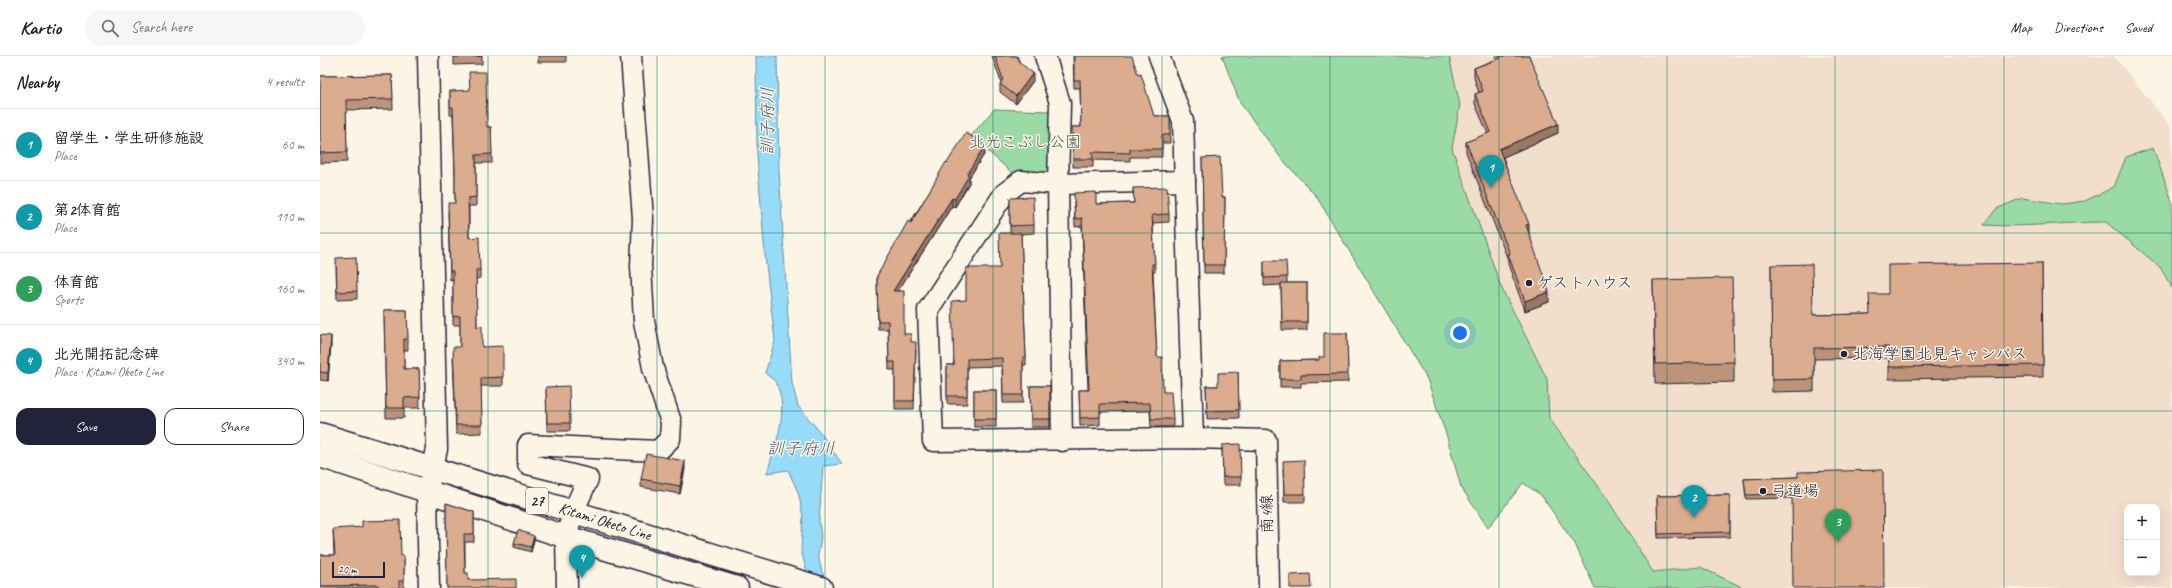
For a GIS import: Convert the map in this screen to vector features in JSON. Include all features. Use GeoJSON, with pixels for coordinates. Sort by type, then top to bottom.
{"type":"FeatureCollection","features":[{"type":"Feature","properties":{"kind":"main road","name":"Kitami Oketo Line"},"geometry":{"type":"LineString","coordinates":[[320,434],[821,588]]}},
{"type":"Feature","properties":{"kind":"main road","name":"Kitami Oketo Line"},"geometry":{"type":"LineString","coordinates":[[320,456],[427,493],[566,537],[736,588]]}},
{"type":"Feature","properties":{"kind":"street"},"geometry":{"type":"LineString","coordinates":[[428,56],[437,449],[427,493],[429,588]]}},
{"type":"Feature","properties":{"kind":"street"},"geometry":{"type":"LineString","coordinates":[[567,588],[566,537],[573,512],[588,479],[528,464],[528,445],[658,451],[670,439],[671,422],[653,368],[644,321],[641,266],[643,219],[631,56]]}},
{"type":"Feature","properties":{"kind":"street"},"geometry":{"type":"LineString","coordinates":[[1045,56],[1060,103],[1058,184],[1062,441]]}},
{"type":"Feature","properties":{"kind":"street"},"geometry":{"type":"LineString","coordinates":[[1159,56],[1184,121],[1193,438],[1062,441],[933,441],[928,310],[1004,194],[1021,181],[1058,184],[1185,181]]}},
{"type":"Feature","properties":{"kind":"street","name":"南4線"},"geometry":{"type":"LineString","coordinates":[[1193,438],[1266,440],[1269,588]]}},
{"type":"Feature","properties":{"kind":"shaded area","name":"北海学園北見キャンパス"},"geometry":{"type":"Polygon","coordinates":[[[1436,56],[2114,56],[2172,128],[2172,588],[1661,588],[1542,418],[1441,141],[1436,56]]]}},
{"type":"Feature","properties":{"kind":"green space"},"geometry":{"type":"Polygon","coordinates":[[[1222,56],[1449,56],[1460,105],[1452,148],[1501,287],[1547,379],[1549,418],[1606,497],[1653,572],[1700,567],[1744,588],[1595,588],[1575,544],[1541,495],[1523,483],[1488,528],[1461,487],[1447,437],[1427,379],[1316,196],[1281,158],[1240,103],[1222,56]]]}},
{"type":"Feature","properties":{"kind":"green space","name":"北光こぶし公園"},"geometry":{"type":"Polygon","coordinates":[[[1060,103],[1058,184],[1021,181],[971,136],[994,109],[1047,111],[1060,103]]]}},
{"type":"Feature","properties":{"kind":"green space"},"geometry":{"type":"Polygon","coordinates":[[[2153,148],[2172,201],[2172,288],[2160,267],[2106,222],[2014,226],[1984,225],[1996,209],[2022,198],[2062,204],[2085,201],[2114,187],[2126,157],[2153,148]]]}},
{"type":"Feature","properties":{"kind":"water","name":"訓子府川"},"geometry":{"type":"Polygon","coordinates":[[[756,56],[777,56],[779,170],[792,383],[798,406],[820,432],[842,464],[823,466],[819,521],[821,537],[818,555],[822,572],[830,588],[811,588],[801,550],[803,516],[798,492],[788,470],[767,473],[780,428],[782,405],[776,383],[765,373],[775,341],[765,256],[757,155],[756,56]]]}},
{"type":"Feature","properties":{"kind":"building"},"geometry":{"type":"Polygon","coordinates":[[[454,56],[482,56],[454,57],[454,56]]]}},
{"type":"Feature","properties":{"kind":"building"},"geometry":{"type":"Polygon","coordinates":[[[995,56],[1017,56],[1020,63],[1033,73],[1016,96],[1000,84],[1003,79],[995,56]]]}},
{"type":"Feature","properties":{"kind":"building"},"geometry":{"type":"Polygon","coordinates":[[[1074,56],[1132,56],[1138,75],[1141,74],[1154,116],[1170,116],[1170,135],[1162,135],[1162,149],[1130,149],[1130,153],[1092,152],[1093,159],[1073,159],[1072,127],[1081,127],[1080,80],[1074,80],[1074,56]]]}},
{"type":"Feature","properties":{"kind":"building"},"geometry":{"type":"Polygon","coordinates":[[[1500,56],[1529,56],[1558,124],[1499,149],[1529,224],[1526,225],[1549,292],[1525,301],[1508,254],[1510,254],[1466,142],[1491,132],[1475,94],[1483,91],[1474,68],[1501,58],[1500,56]]]}},
{"type":"Feature","properties":{"kind":"building"},"geometry":{"type":"Polygon","coordinates":[[[469,72],[486,72],[487,127],[491,127],[492,154],[476,155],[476,197],[468,198],[469,238],[479,237],[480,270],[476,270],[477,327],[482,326],[482,347],[503,346],[503,377],[481,378],[482,425],[456,425],[453,347],[460,347],[460,316],[453,317],[453,271],[450,271],[448,203],[455,203],[455,171],[453,107],[450,107],[450,91],[470,90],[469,72]]]}},
{"type":"Feature","properties":{"kind":"building"},"geometry":{"type":"Polygon","coordinates":[[[392,75],[393,99],[346,100],[347,152],[320,153],[320,76],[392,75]]]}},
{"type":"Feature","properties":{"kind":"building"},"geometry":{"type":"Polygon","coordinates":[[[966,133],[985,145],[967,174],[969,175],[955,199],[952,198],[893,291],[904,291],[904,334],[911,334],[911,342],[916,342],[914,401],[895,401],[895,362],[889,362],[888,321],[878,321],[877,276],[908,221],[911,223],[946,162],[947,163],[966,133]]]}},
{"type":"Feature","properties":{"kind":"building"},"geometry":{"type":"Polygon","coordinates":[[[1220,157],[1222,197],[1225,197],[1224,265],[1204,265],[1202,158],[1220,157]]]}},
{"type":"Feature","properties":{"kind":"building"},"geometry":{"type":"Polygon","coordinates":[[[1167,187],[1169,214],[1152,215],[1155,264],[1152,264],[1157,357],[1162,357],[1163,392],[1171,392],[1173,419],[1151,419],[1150,403],[1100,404],[1100,417],[1080,418],[1079,390],[1089,390],[1082,218],[1075,219],[1074,193],[1096,192],[1096,204],[1134,203],[1133,188],[1167,187]]]}},
{"type":"Feature","properties":{"kind":"building"},"geometry":{"type":"Polygon","coordinates":[[[1033,197],[1034,225],[1010,226],[1010,198],[1033,197]]]}},
{"type":"Feature","properties":{"kind":"building"},"geometry":{"type":"Polygon","coordinates":[[[999,233],[1021,233],[1026,357],[1023,357],[1023,395],[1003,395],[1002,358],[967,359],[967,396],[947,396],[947,365],[954,365],[952,301],[966,300],[966,268],[1000,268],[999,233]]]}},
{"type":"Feature","properties":{"kind":"building"},"geometry":{"type":"Polygon","coordinates":[[[356,257],[357,291],[337,292],[336,258],[356,257]]]}},
{"type":"Feature","properties":{"kind":"building"},"geometry":{"type":"Polygon","coordinates":[[[1264,261],[1286,261],[1287,277],[1264,278],[1264,261]]]}},
{"type":"Feature","properties":{"kind":"building"},"geometry":{"type":"Polygon","coordinates":[[[2042,263],[2043,365],[1889,367],[1889,347],[1814,348],[1814,379],[1772,380],[1771,265],[1812,264],[1813,315],[1870,314],[1869,294],[1888,294],[1888,265],[2042,263]]]}},
{"type":"Feature","properties":{"kind":"building"},"geometry":{"type":"Polygon","coordinates":[[[1732,278],[1734,362],[1655,364],[1653,280],[1732,278]]]}},
{"type":"Feature","properties":{"kind":"building"},"geometry":{"type":"Polygon","coordinates":[[[1281,283],[1307,283],[1307,322],[1282,322],[1281,283]]]}},
{"type":"Feature","properties":{"kind":"building"},"geometry":{"type":"Polygon","coordinates":[[[384,310],[407,310],[408,339],[404,339],[404,369],[419,369],[420,397],[404,398],[404,408],[386,408],[384,310]]]}},
{"type":"Feature","properties":{"kind":"building"},"geometry":{"type":"Polygon","coordinates":[[[1324,333],[1347,333],[1348,374],[1301,375],[1301,379],[1280,379],[1280,361],[1319,360],[1319,357],[1324,357],[1324,333]]]}},
{"type":"Feature","properties":{"kind":"building"},"geometry":{"type":"Polygon","coordinates":[[[320,335],[331,336],[328,373],[320,372],[320,335]]]}},
{"type":"Feature","properties":{"kind":"building"},"geometry":{"type":"Polygon","coordinates":[[[1238,372],[1239,410],[1207,411],[1206,386],[1218,386],[1218,373],[1238,372]]]}},
{"type":"Feature","properties":{"kind":"building"},"geometry":{"type":"Polygon","coordinates":[[[569,386],[570,423],[547,423],[546,387],[569,386]]]}},
{"type":"Feature","properties":{"kind":"building"},"geometry":{"type":"Polygon","coordinates":[[[1030,386],[1050,386],[1050,419],[1031,419],[1030,386]]]}},
{"type":"Feature","properties":{"kind":"building"},"geometry":{"type":"Polygon","coordinates":[[[974,390],[996,390],[996,419],[974,419],[974,390]]]}},
{"type":"Feature","properties":{"kind":"building"},"geometry":{"type":"Polygon","coordinates":[[[1240,444],[1241,477],[1223,477],[1222,445],[1240,444]]]}},
{"type":"Feature","properties":{"kind":"building"},"geometry":{"type":"Polygon","coordinates":[[[646,454],[685,461],[680,486],[641,479],[646,454]]]}},
{"type":"Feature","properties":{"kind":"building"},"geometry":{"type":"Polygon","coordinates":[[[1304,460],[1305,494],[1284,494],[1283,461],[1304,460]]]}},
{"type":"Feature","properties":{"kind":"building"},"geometry":{"type":"Polygon","coordinates":[[[1883,470],[1884,588],[1793,588],[1792,494],[1746,495],[1744,479],[1798,477],[1798,472],[1883,470]]]}},
{"type":"Feature","properties":{"kind":"building"},"geometry":{"type":"Polygon","coordinates":[[[1730,495],[1730,532],[1658,534],[1657,496],[1730,495]]]}},
{"type":"Feature","properties":{"kind":"building"},"geometry":{"type":"Polygon","coordinates":[[[446,503],[474,512],[474,534],[464,534],[465,573],[468,573],[468,580],[516,579],[516,588],[447,588],[446,503]]]}},
{"type":"Feature","properties":{"kind":"building"},"geometry":{"type":"Polygon","coordinates":[[[400,520],[401,556],[404,556],[404,581],[399,581],[399,588],[378,588],[378,585],[320,586],[320,555],[335,555],[333,529],[362,527],[362,521],[400,520]]]}},
{"type":"Feature","properties":{"kind":"building"},"geometry":{"type":"Polygon","coordinates":[[[518,530],[534,536],[531,547],[514,543],[518,530]]]}},
{"type":"Feature","properties":{"kind":"building"},"geometry":{"type":"Polygon","coordinates":[[[1310,574],[1311,588],[1290,588],[1290,575],[1310,574]]]}},
{"type":"Feature","properties":{"kind":"place","name":"留学生・学生研修施設"},"geometry":{"type":"Point","coordinates":[1491,188]}},
{"type":"Feature","properties":{"kind":"place","name":"ゲストハウス"},"geometry":{"type":"Point","coordinates":[1529,283]}},
{"type":"Feature","properties":{"kind":"place","name":"北海学園北見キャンパス"},"geometry":{"type":"Point","coordinates":[1844,354]}},
{"type":"Feature","properties":{"kind":"place","name":"弓道場"},"geometry":{"type":"Point","coordinates":[1763,491]}},
{"type":"Feature","properties":{"kind":"place","name":"第2体育館"},"geometry":{"type":"Point","coordinates":[1694,518]}},
{"type":"Feature","properties":{"kind":"place","name":"体育館"},"geometry":{"type":"Point","coordinates":[1838,542]}},
{"type":"Feature","properties":{"kind":"place","name":"北光開拓記念碑"},"geometry":{"type":"Point","coordinates":[582,578]}}]}
